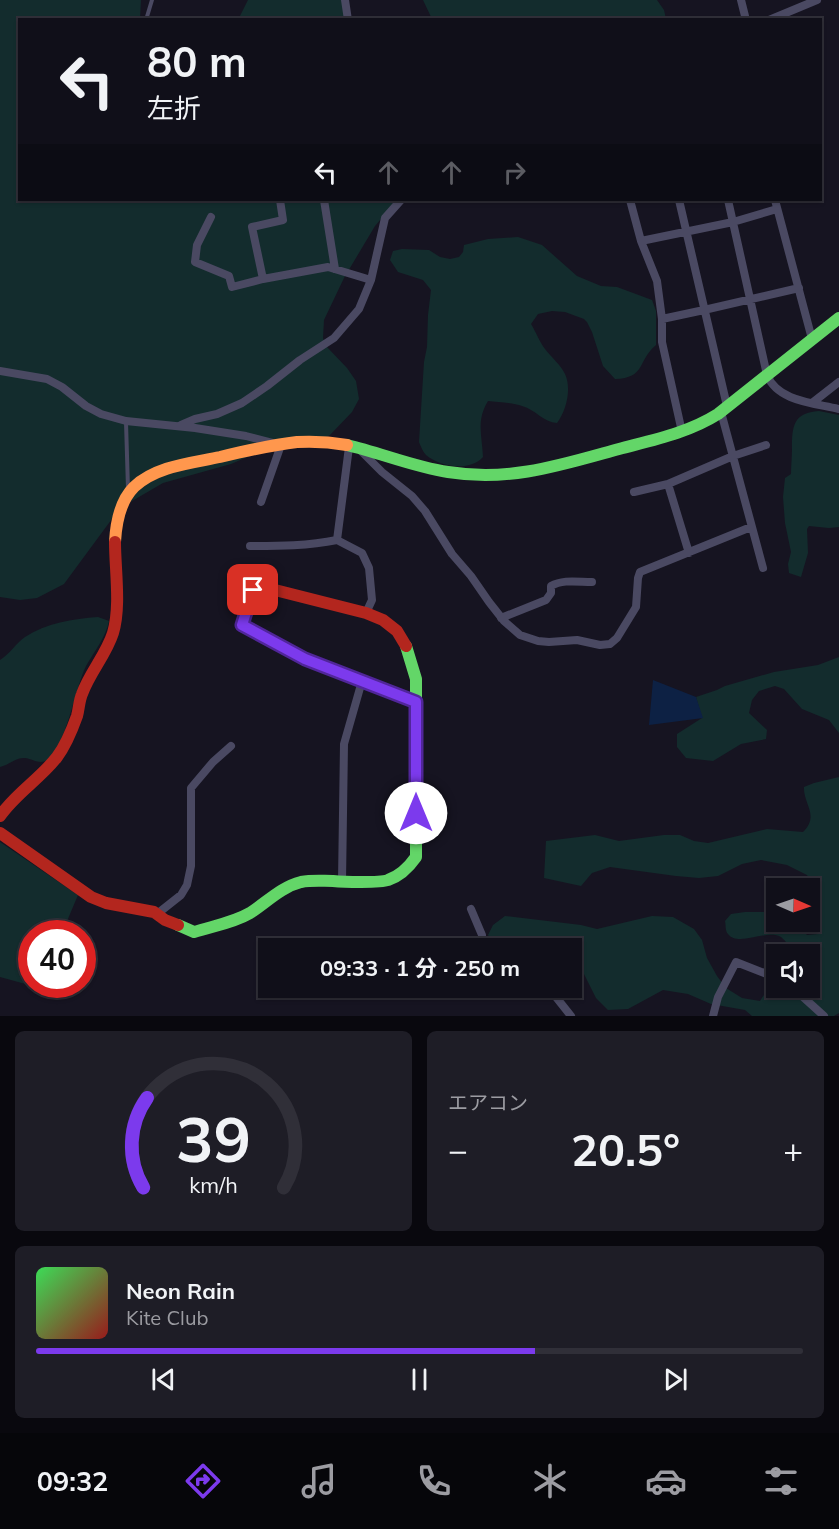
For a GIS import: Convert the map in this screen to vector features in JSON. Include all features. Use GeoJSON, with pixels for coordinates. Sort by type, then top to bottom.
{"type":"FeatureCollection","features":[{"type":"Feature","properties":{"kind":"street"},"geometry":{"type":"LineString","coordinates":[[345,0],[348,18]]}},
{"type":"Feature","properties":{"kind":"street"},"geometry":{"type":"LineString","coordinates":[[741,0],[746,18]]}},
{"type":"Feature","properties":{"kind":"street"},"geometry":{"type":"LineString","coordinates":[[774,18],[814,0]]}},
{"type":"Feature","properties":{"kind":"street"},"geometry":{"type":"LineString","coordinates":[[795,18],[796,8]]}},
{"type":"Feature","properties":{"kind":"street"},"geometry":{"type":"LineString","coordinates":[[263,279],[252,227],[283,220],[280,201]]}},
{"type":"Feature","properties":{"kind":"street"},"geometry":{"type":"LineString","coordinates":[[324,201],[335,269]]}},
{"type":"Feature","properties":{"kind":"street"},"geometry":{"type":"LineString","coordinates":[[178,426],[217,414],[242,403],[334,338],[359,309],[371,280],[385,218],[400,201]]}},
{"type":"Feature","properties":{"kind":"street"},"geometry":{"type":"LineString","coordinates":[[630,201],[641,241],[657,281],[662,319],[662,342],[681,432]]}},
{"type":"Feature","properties":{"kind":"street"},"geometry":{"type":"LineString","coordinates":[[679,201],[733,456],[763,568]]}},
{"type":"Feature","properties":{"kind":"street"},"geometry":{"type":"LineString","coordinates":[[728,201],[770,382],[794,399],[839,409]]}},
{"type":"Feature","properties":{"kind":"street"},"geometry":{"type":"LineString","coordinates":[[776,201],[812,339]]}},
{"type":"Feature","properties":{"kind":"street"},"geometry":{"type":"LineString","coordinates":[[641,241],[733,222],[777,209]]}},
{"type":"Feature","properties":{"kind":"street"},"geometry":{"type":"LineString","coordinates":[[211,217],[197,245],[195,262],[229,276],[232,287],[328,267],[371,280]]}},
{"type":"Feature","properties":{"kind":"street"},"geometry":{"type":"LineString","coordinates":[[662,319],[799,288]]}},
{"type":"Feature","properties":{"kind":"street"},"geometry":{"type":"LineString","coordinates":[[0,816],[16,794],[36,779],[56,757],[69,736],[89,678],[107,647],[115,626],[116,526],[128,494],[139,482],[153,474],[184,465],[281,445],[327,442],[431,469],[464,474],[536,471],[691,428],[724,409],[839,318]]}},
{"type":"Feature","properties":{"kind":"street"},"geometry":{"type":"LineString","coordinates":[[0,371],[47,379],[101,414],[126,421],[246,436],[281,445]]}},
{"type":"Feature","properties":{"kind":"street"},"geometry":{"type":"LineString","coordinates":[[812,403],[839,382]]}},
{"type":"Feature","properties":{"kind":"street"},"geometry":{"type":"LineString","coordinates":[[261,502],[281,445]]}},
{"type":"Feature","properties":{"kind":"street"},"geometry":{"type":"LineString","coordinates":[[634,492],[668,484],[733,456],[766,445]]}},
{"type":"Feature","properties":{"kind":"street"},"geometry":{"type":"LineString","coordinates":[[337,540],[355,448]]}},
{"type":"Feature","properties":{"kind":"street"},"geometry":{"type":"LineString","coordinates":[[355,448],[412,496],[425,511],[452,554],[501,618],[520,635],[538,641],[577,640],[600,645],[610,644],[617,638],[636,607],[640,572],[751,527]]}},
{"type":"Feature","properties":{"kind":"street"},"geometry":{"type":"LineString","coordinates":[[668,484],[689,553]]}},
{"type":"Feature","properties":{"kind":"street"},"geometry":{"type":"LineString","coordinates":[[249,546],[317,544],[337,540],[362,553],[369,568],[372,600],[366,613]]}},
{"type":"Feature","properties":{"kind":"street"},"geometry":{"type":"LineString","coordinates":[[501,618],[546,600],[551,593],[551,586],[556,583],[592,582]]}},
{"type":"Feature","properties":{"kind":"street"},"geometry":{"type":"LineString","coordinates":[[0,833],[91,897],[106,903],[143,909],[194,932],[233,921],[250,913],[285,888],[298,882],[387,880],[408,868],[416,857],[416,702],[416,679],[407,648],[397,631],[383,620],[366,613],[275,590],[259,588],[253,590],[242,625],[305,659],[416,702]]}},
{"type":"Feature","properties":{"kind":"street"},"geometry":{"type":"LineString","coordinates":[[342,882],[344,744],[362,681]]}},
{"type":"Feature","properties":{"kind":"street"},"geometry":{"type":"LineString","coordinates":[[157,914],[181,895],[187,885],[191,866],[191,788],[213,762],[231,746]]}},
{"type":"Feature","properties":{"kind":"street"},"geometry":{"type":"LineString","coordinates":[[471,909],[482,938]]}},
{"type":"Feature","properties":{"kind":"street"},"geometry":{"type":"LineString","coordinates":[[713,1016],[718,997],[736,962],[766,974]]}},
{"type":"Feature","properties":{"kind":"street"},"geometry":{"type":"LineString","coordinates":[[556,998],[570,1016]]}},
{"type":"Feature","properties":{"kind":"street"},"geometry":{"type":"LineString","coordinates":[[804,998],[824,1016]]}},
{"type":"Feature","properties":{"kind":"lane"},"geometry":{"type":"LineString","coordinates":[[147,18],[152,0]]}},
{"type":"Feature","properties":{"kind":"lane"},"geometry":{"type":"LineString","coordinates":[[126,421],[128,494]]}},
{"type":"Feature","properties":{"kind":"green space"},"geometry":{"type":"Polygon","coordinates":[[[0,0],[141,0],[140,18],[18,18],[18,201],[396,201],[375,226],[344,278],[324,320],[323,338],[326,346],[356,381],[359,399],[352,412],[330,435],[310,447],[266,449],[231,464],[163,483],[120,508],[64,584],[37,598],[20,600],[0,597],[0,0]]]}},
{"type":"Feature","properties":{"kind":"green space"},"geometry":{"type":"Polygon","coordinates":[[[248,0],[343,0],[347,18],[239,18],[248,0]]]}},
{"type":"Feature","properties":{"kind":"green space"},"geometry":{"type":"Polygon","coordinates":[[[423,0],[657,0],[664,10],[666,18],[432,18],[423,0]]]}},
{"type":"Feature","properties":{"kind":"green space"},"geometry":{"type":"Polygon","coordinates":[[[518,237],[542,245],[577,276],[601,286],[617,287],[652,300],[656,311],[656,345],[637,372],[632,376],[615,379],[603,366],[592,332],[584,319],[565,312],[552,311],[538,314],[531,324],[543,346],[561,367],[567,380],[567,400],[557,423],[522,406],[488,401],[481,422],[483,457],[471,465],[447,465],[426,455],[419,442],[431,290],[423,280],[398,272],[390,260],[393,251],[402,249],[429,250],[440,257],[450,259],[459,257],[464,245],[488,239],[518,237]]]}},
{"type":"Feature","properties":{"kind":"green space"},"geometry":{"type":"Polygon","coordinates":[[[819,411],[839,415],[839,527],[809,526],[807,529],[808,553],[801,577],[789,573],[788,564],[791,552],[785,523],[783,497],[785,478],[791,474],[793,434],[796,422],[810,412],[819,411]]]}},
{"type":"Feature","properties":{"kind":"green space"},"geometry":{"type":"Polygon","coordinates":[[[98,617],[109,621],[103,639],[86,666],[65,730],[54,753],[44,761],[22,758],[0,767],[0,660],[25,637],[42,628],[98,617]]]}},
{"type":"Feature","properties":{"kind":"green space"},"geometry":{"type":"Polygon","coordinates":[[[839,657],[839,733],[829,720],[802,709],[784,689],[775,686],[759,691],[752,700],[749,713],[767,730],[766,739],[741,744],[713,761],[686,758],[677,747],[677,734],[702,718],[696,697],[774,672],[818,665],[839,657]]]}},
{"type":"Feature","properties":{"kind":"green space"},"geometry":{"type":"Polygon","coordinates":[[[839,777],[839,1013],[834,1016],[752,1016],[745,1010],[711,1004],[688,994],[663,990],[628,1009],[608,1010],[596,998],[582,970],[582,938],[490,938],[488,935],[493,925],[505,916],[597,929],[652,916],[673,917],[694,929],[702,940],[707,958],[717,976],[726,988],[742,998],[760,1001],[766,992],[766,998],[820,998],[820,944],[786,944],[780,936],[773,935],[745,939],[732,938],[727,933],[725,921],[731,914],[766,912],[766,932],[817,934],[820,932],[822,917],[820,878],[809,878],[787,865],[761,860],[742,864],[718,876],[699,878],[610,867],[592,873],[581,886],[544,878],[546,841],[595,835],[619,841],[680,835],[694,841],[708,843],[767,829],[803,832],[808,826],[811,815],[804,787],[839,777]]]}},
{"type":"Feature","properties":{"kind":"green space"},"geometry":{"type":"Polygon","coordinates":[[[0,842],[78,895],[67,920],[18,920],[18,982],[0,977],[0,842]]]}},
{"type":"Feature","properties":{"kind":"water"},"geometry":{"type":"Polygon","coordinates":[[[653,680],[696,697],[703,718],[649,725],[653,680]]]}},
{"type":"Feature","properties":{"kind":"traffic: fast"},"geometry":{"type":"LineString","coordinates":[[347,445],[423,467],[471,475],[514,473],[577,461],[670,435],[707,421],[839,318]]}},
{"type":"Feature","properties":{"kind":"traffic: fast"},"geometry":{"type":"LineString","coordinates":[[259,634],[305,659],[416,702]]}},
{"type":"Feature","properties":{"kind":"traffic: fast"},"geometry":{"type":"LineString","coordinates":[[178,925],[194,932],[230,922],[250,913],[281,891],[301,882],[388,880],[400,874],[413,861],[416,857],[416,679],[406,646]]}},
{"type":"Feature","properties":{"kind":"traffic: slow"},"geometry":{"type":"LineString","coordinates":[[115,542],[118,520],[125,499],[134,487],[153,474],[186,464],[287,443],[328,442],[347,445]]}},
{"type":"Feature","properties":{"kind":"traffic: jam"},"geometry":{"type":"LineString","coordinates":[[0,816],[60,752],[75,721],[85,686],[110,641],[117,611],[115,542]]}},
{"type":"Feature","properties":{"kind":"traffic: jam"},"geometry":{"type":"LineString","coordinates":[[259,634],[242,625],[253,590],[259,588],[366,613],[383,620],[397,631],[406,646]]}},
{"type":"Feature","properties":{"kind":"traffic: jam"},"geometry":{"type":"LineString","coordinates":[[0,833],[91,897],[106,903],[154,912],[178,925]]}},
{"type":"Feature","properties":{"kind":"route"},"geometry":{"type":"LineString","coordinates":[[253,590],[242,625],[305,659],[416,702],[416,813]]}}]}
